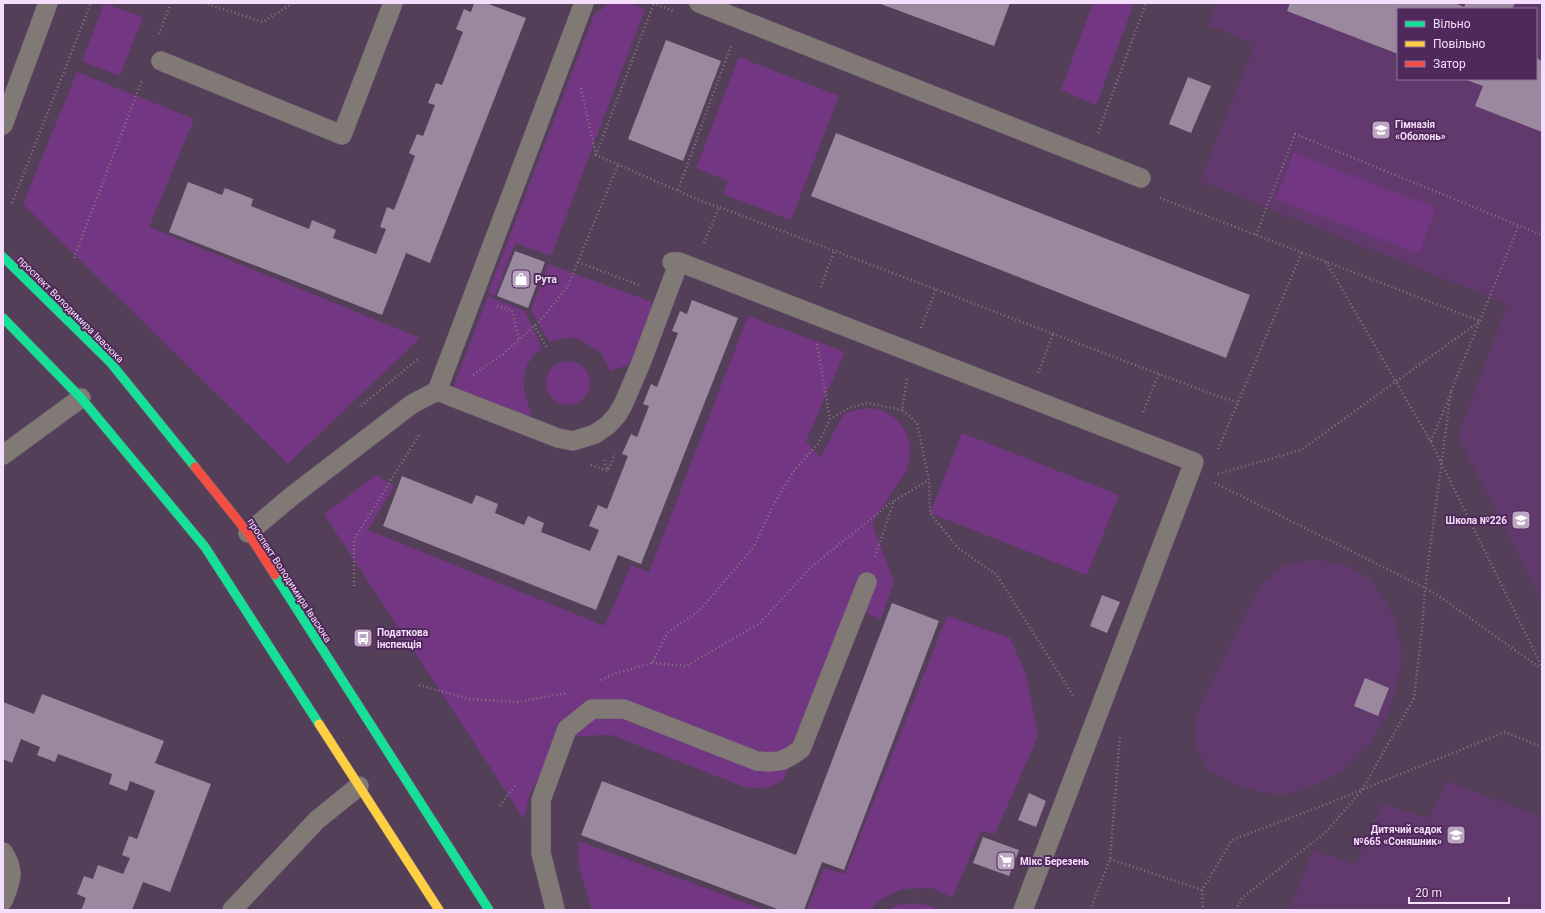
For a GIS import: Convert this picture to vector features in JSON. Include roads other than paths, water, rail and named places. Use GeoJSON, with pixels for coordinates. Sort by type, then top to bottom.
{"type":"FeatureCollection","features":[{"type":"Feature","properties":{"kind":"street","name":"проспект Володимира Івасюка"},"geometry":{"type":"LineString","coordinates":[[3,257],[110,362],[248,533],[489,910]]}},
{"type":"Feature","properties":{"kind":"street"},"geometry":{"type":"LineString","coordinates":[[3,318],[82,398],[205,546],[439,910]]}},
{"type":"Feature","properties":{"kind":"lane"},"geometry":{"type":"LineString","coordinates":[[3,125],[48,3]]}},
{"type":"Feature","properties":{"kind":"lane"},"geometry":{"type":"LineString","coordinates":[[161,61],[342,134],[393,3]]}},
{"type":"Feature","properties":{"kind":"lane"},"geometry":{"type":"LineString","coordinates":[[248,533],[292,496],[412,404],[437,391],[584,3]]}},
{"type":"Feature","properties":{"kind":"lane"},"geometry":{"type":"LineString","coordinates":[[699,3],[1141,178]]}},
{"type":"Feature","properties":{"kind":"lane"},"geometry":{"type":"LineString","coordinates":[[437,391],[558,438],[573,441],[595,434],[608,425],[623,405],[667,295],[682,264],[1194,462],[1023,910]]}},
{"type":"Feature","properties":{"kind":"lane"},"geometry":{"type":"LineString","coordinates":[[3,455],[82,398]]}},
{"type":"Feature","properties":{"kind":"lane"},"geometry":{"type":"LineString","coordinates":[[555,910],[541,853],[541,800],[567,729],[592,709],[624,709],[757,761],[774,763],[789,758],[801,749],[867,582]]}},
{"type":"Feature","properties":{"kind":"lane"},"geometry":{"type":"LineString","coordinates":[[232,910],[317,820],[359,786]]}},
{"type":"Feature","properties":{"kind":"lane"},"geometry":{"type":"LineString","coordinates":[[3,852],[10,862],[11,879],[3,901]]}},
{"type":"Feature","properties":{"kind":"place","name":"Гімназія «Оболонь»"},"geometry":{"type":"Point","coordinates":[1381,130]}},
{"type":"Feature","properties":{"kind":"place","name":"Рута"},"geometry":{"type":"Point","coordinates":[521,279]}},
{"type":"Feature","properties":{"kind":"place","name":"Школа №226"},"geometry":{"type":"Point","coordinates":[1521,520]}},
{"type":"Feature","properties":{"kind":"place","name":"Податкова інспекція"},"geometry":{"type":"Point","coordinates":[363,638]}},
{"type":"Feature","properties":{"kind":"place","name":"Дитячий садок №665 «Соняшник»"},"geometry":{"type":"Point","coordinates":[1456,835]}},
{"type":"Feature","properties":{"kind":"place","name":"Мікс Березень"},"geometry":{"type":"Point","coordinates":[1006,861]}}]}
